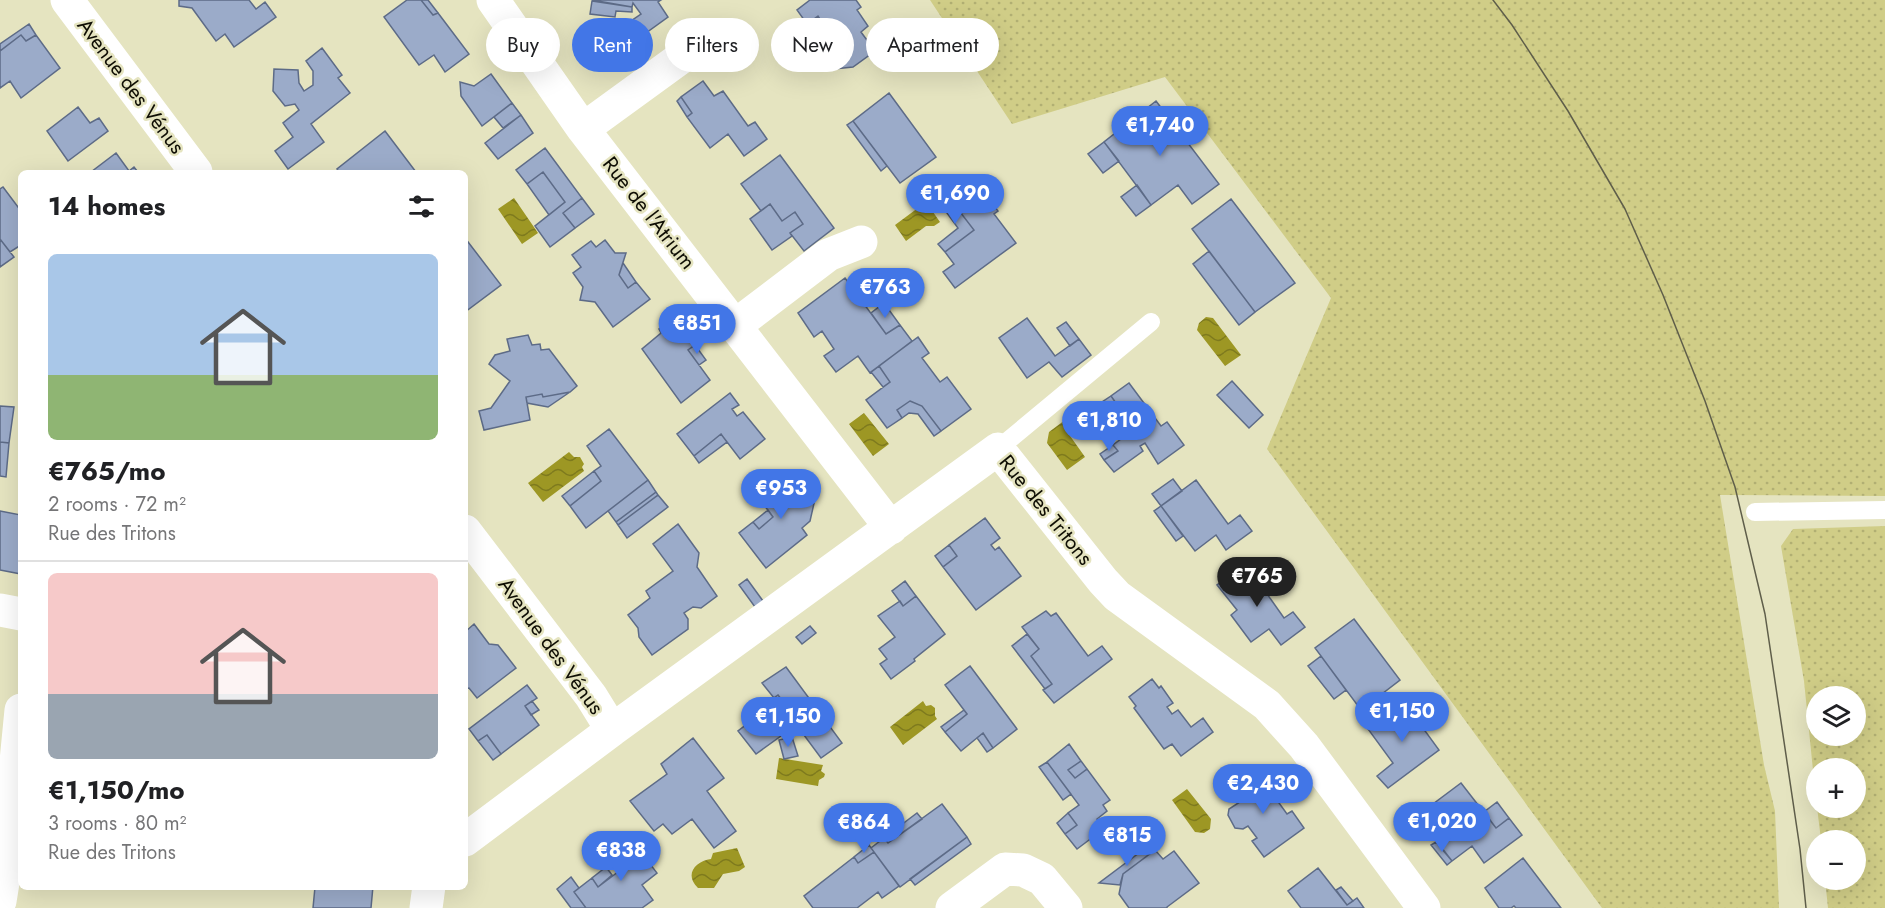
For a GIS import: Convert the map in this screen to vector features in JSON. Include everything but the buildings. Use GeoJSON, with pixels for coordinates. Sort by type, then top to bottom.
{"type":"FeatureCollection","features":[{"type":"Feature","properties":{"kind":"street","name":"Avenue des Vénus"},"geometry":{"type":"LineString","coordinates":[[67,0],[194,170]]}},
{"type":"Feature","properties":{"kind":"street","name":"Rue de l'Atrium"},"geometry":{"type":"LineString","coordinates":[[494,0],[583,129],[891,528]]}},
{"type":"Feature","properties":{"kind":"street"},"geometry":{"type":"LineString","coordinates":[[583,129],[665,69]]}},
{"type":"Feature","properties":{"kind":"street"},"geometry":{"type":"LineString","coordinates":[[736,325],[828,255],[861,242]]}},
{"type":"Feature","properties":{"kind":"street","name":"Rue des Tritons"},"geometry":{"type":"LineString","coordinates":[[612,730],[998,449],[1102,581],[1117,596],[1267,705],[1304,746],[1424,908]]}},
{"type":"Feature","properties":{"kind":"street","name":"Avenue des Vénus"},"geometry":{"type":"LineString","coordinates":[[468,535],[591,696],[612,730],[468,838]]}},
{"type":"Feature","properties":{"kind":"street"},"geometry":{"type":"LineString","coordinates":[[0,610],[18,613]]}},
{"type":"Feature","properties":{"kind":"street"},"geometry":{"type":"LineString","coordinates":[[0,901],[6,864],[18,741]]}},
{"type":"Feature","properties":{"kind":"street"},"geometry":{"type":"LineString","coordinates":[[952,908],[1005,869],[1023,870],[1042,879],[1066,908]]}},
{"type":"Feature","properties":{"kind":"street"},"geometry":{"type":"LineString","coordinates":[[426,908],[428,890]]}},
{"type":"Feature","properties":{"kind":"lane"},"geometry":{"type":"LineString","coordinates":[[998,449],[1151,322]]}},
{"type":"Feature","properties":{"kind":"lane"},"geometry":{"type":"LineString","coordinates":[[1755,512],[1885,510]]}},
{"type":"Feature","properties":{"kind":"shaded area"},"geometry":{"type":"Polygon","coordinates":[[[930,0],[1885,0],[1885,496],[1720,495],[1764,765],[1775,811],[1779,908],[1602,908],[1267,449],[1331,298],[1165,77],[1012,124],[978,72],[999,72],[999,18],[942,18],[930,0]]]}},
{"type":"Feature","properties":{"kind":"shaded area"},"geometry":{"type":"Polygon","coordinates":[[[1885,526],[1885,908],[1828,908],[1826,890],[1866,890],[1866,830],[1820,830],[1818,818],[1866,818],[1866,758],[1812,758],[1811,746],[1866,746],[1866,686],[1806,686],[1806,701],[1781,546],[1793,529],[1885,526]]]}},
{"type":"Feature","properties":{"kind":"water"},"geometry":{"type":"Polygon","coordinates":[[[514,198],[538,233],[522,244],[498,209],[514,198]]]}},
{"type":"Feature","properties":{"kind":"water"},"geometry":{"type":"Polygon","coordinates":[[[926,202],[940,222],[934,226],[926,226],[906,241],[895,225],[926,202]]]}},
{"type":"Feature","properties":{"kind":"water"},"geometry":{"type":"Polygon","coordinates":[[[1206,317],[1213,318],[1241,355],[1225,366],[1197,330],[1199,323],[1206,317]]]}},
{"type":"Feature","properties":{"kind":"water"},"geometry":{"type":"Polygon","coordinates":[[[864,413],[889,444],[873,456],[849,424],[864,413]]]}},
{"type":"Feature","properties":{"kind":"water"},"geometry":{"type":"Polygon","coordinates":[[[1065,420],[1071,427],[1068,433],[1085,457],[1067,470],[1047,443],[1049,432],[1065,420]]]}},
{"type":"Feature","properties":{"kind":"water"},"geometry":{"type":"Polygon","coordinates":[[[569,452],[574,457],[580,457],[584,464],[582,467],[584,471],[543,502],[528,483],[569,452]]]}},
{"type":"Feature","properties":{"kind":"water"},"geometry":{"type":"Polygon","coordinates":[[[923,701],[926,706],[931,705],[935,708],[937,719],[903,745],[890,727],[923,701]]]}},
{"type":"Feature","properties":{"kind":"water"},"geometry":{"type":"Polygon","coordinates":[[[779,758],[823,765],[821,771],[825,774],[824,777],[819,780],[818,786],[776,779],[779,758]]]}},
{"type":"Feature","properties":{"kind":"water"},"geometry":{"type":"Polygon","coordinates":[[[1187,789],[1211,819],[1210,829],[1204,833],[1195,832],[1172,800],[1187,789]]]}},
{"type":"Feature","properties":{"kind":"water"},"geometry":{"type":"Polygon","coordinates":[[[737,848],[745,867],[739,871],[723,874],[714,888],[698,888],[692,878],[693,869],[705,860],[711,859],[713,853],[737,848]]]}},
{"type":"Feature","properties":{"kind":"tram line"},"geometry":{"type":"LineString","coordinates":[[1493,0],[1568,111],[1625,209],[1663,295],[1705,401],[1735,487],[1765,614],[1800,849],[1806,908]]}}]}
